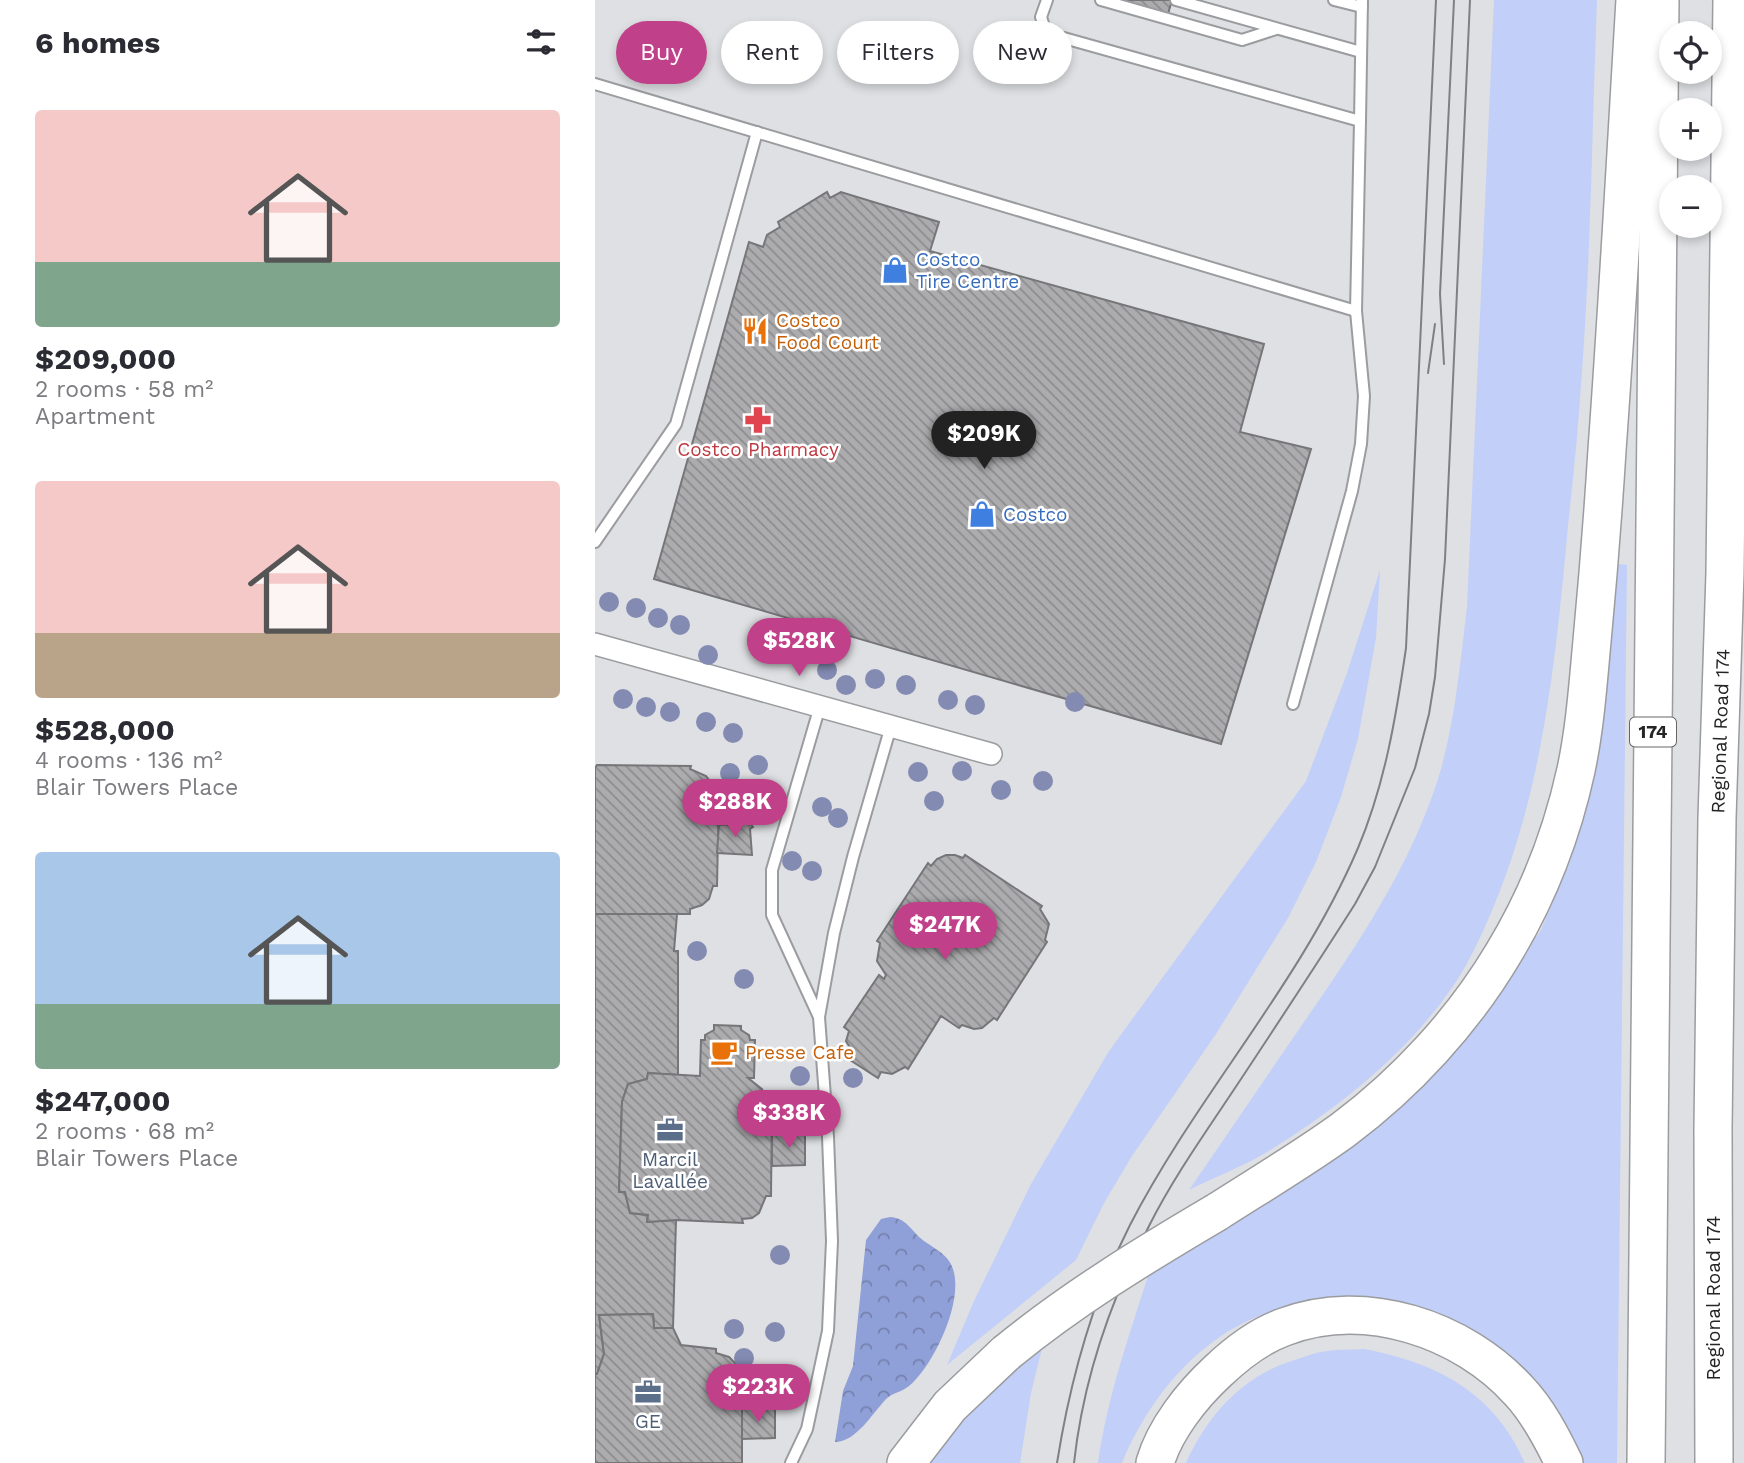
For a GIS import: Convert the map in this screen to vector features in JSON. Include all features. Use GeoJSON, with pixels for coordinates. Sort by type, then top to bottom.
{"type":"FeatureCollection","features":[{"type":"Feature","properties":{"kind":"highway"},"geometry":{"type":"LineString","coordinates":[[906,1463],[950,1406],[1006,1353],[1111,1276],[1217,1212],[1345,1128],[1382,1098],[1423,1058],[1464,1010],[1504,953],[1538,886],[1567,807],[1577,767],[1588,687],[1613,366],[1635,0]]}},
{"type":"Feature","properties":{"kind":"highway","name":"174"},"geometry":{"type":"LineString","coordinates":[[1646,1463],[1660,0]]}},
{"type":"Feature","properties":{"kind":"highway","name":"Regional Road 174"},"geometry":{"type":"LineString","coordinates":[[1714,1463],[1713,1129],[1732,0]]}},
{"type":"Feature","properties":{"kind":"highway"},"geometry":{"type":"LineString","coordinates":[[1155,1463],[1172,1428],[1192,1400],[1228,1362],[1268,1334],[1287,1326],[1335,1317],[1390,1320],[1416,1326],[1445,1336],[1472,1351],[1497,1369],[1520,1392],[1539,1416],[1564,1463]]}},
{"type":"Feature","properties":{"kind":"street"},"geometry":{"type":"LineString","coordinates":[[595,644],[991,754]]}},
{"type":"Feature","properties":{"kind":"lane"},"geometry":{"type":"LineString","coordinates":[[1047,0],[1041,17],[1046,33],[1360,121]]}},
{"type":"Feature","properties":{"kind":"lane"},"geometry":{"type":"LineString","coordinates":[[1101,0],[1242,40],[1276,29]]}},
{"type":"Feature","properties":{"kind":"lane"},"geometry":{"type":"LineString","coordinates":[[1176,0],[1361,52]]}},
{"type":"Feature","properties":{"kind":"lane"},"geometry":{"type":"LineString","coordinates":[[1293,704],[1352,491],[1360,444],[1363,396],[1356,311],[1362,4],[1334,0]]}},
{"type":"Feature","properties":{"kind":"lane"},"geometry":{"type":"LineString","coordinates":[[595,84],[1356,311]]}},
{"type":"Feature","properties":{"kind":"lane"},"geometry":{"type":"LineString","coordinates":[[595,542],[676,424],[757,132]]}},
{"type":"Feature","properties":{"kind":"lane"},"geometry":{"type":"LineString","coordinates":[[819,1017],[772,915],[772,870],[820,706]]}},
{"type":"Feature","properties":{"kind":"lane"},"geometry":{"type":"LineString","coordinates":[[791,1463],[807,1429],[828,1331],[832,1241],[819,1017],[837,920],[891,726]]}},
{"type":"Feature","properties":{"kind":"shaded area"},"geometry":{"type":"Polygon","coordinates":[[[1494,0],[1597,0],[1587,289],[1577,438],[1552,672],[1525,815],[1493,908],[1473,951],[1449,992],[1430,1017],[1364,1083],[1314,1121],[1262,1155],[1189,1190],[1345,962],[1381,904],[1413,843],[1444,758],[1456,694],[1467,607],[1494,0]]]}},
{"type":"Feature","properties":{"kind":"shaded area"},"geometry":{"type":"Polygon","coordinates":[[[1609,563],[1627,565],[1617,1463],[1580,1463],[1560,1416],[1536,1383],[1494,1344],[1463,1326],[1438,1318],[1297,1306],[1261,1315],[1210,1344],[1167,1386],[1150,1410],[1122,1463],[1098,1463],[1113,1391],[1149,1273],[1260,1207],[1336,1157],[1480,1017],[1541,930],[1570,861],[1594,756],[1609,563]]]}},
{"type":"Feature","properties":{"kind":"shaded area"},"geometry":{"type":"Polygon","coordinates":[[[1380,570],[1376,638],[1358,739],[1341,797],[1316,862],[1288,918],[1216,1034],[1132,1156],[1104,1203],[1076,1260],[947,1365],[974,1301],[1031,1184],[1109,1051],[1306,781],[1347,673],[1380,570]]]}},
{"type":"Feature","properties":{"kind":"shaded area"},"geometry":{"type":"Polygon","coordinates":[[[1045,1336],[1031,1393],[1020,1463],[926,1463],[946,1434],[1045,1336]]]}},
{"type":"Feature","properties":{"kind":"shaded area"},"geometry":{"type":"Polygon","coordinates":[[[1364,1349],[1416,1363],[1439,1373],[1480,1399],[1512,1438],[1525,1463],[1186,1463],[1195,1444],[1218,1411],[1247,1384],[1281,1365],[1317,1353],[1364,1349]]]}},
{"type":"Feature","properties":{"kind":"green space"},"geometry":{"type":"Polygon","coordinates":[[[890,1217],[905,1222],[949,1261],[954,1274],[952,1308],[938,1346],[919,1376],[906,1388],[886,1399],[857,1432],[843,1441],[835,1442],[843,1391],[853,1366],[866,1240],[881,1219],[890,1217]]]}},
{"type":"Feature","properties":{"kind":"building"},"geometry":{"type":"Polygon","coordinates":[[[1117,0],[1172,0],[1168,14],[1117,0]]]}},
{"type":"Feature","properties":{"kind":"building","name":"Costco"},"geometry":{"type":"Polygon","coordinates":[[[827,192],[830,198],[841,192],[939,222],[930,251],[1264,344],[1240,432],[1311,449],[1221,744],[654,579],[749,242],[763,247],[767,235],[780,227],[778,222],[827,192]]]}},
{"type":"Feature","properties":{"kind":"building"},"geometry":{"type":"Polygon","coordinates":[[[597,765],[691,766],[690,769],[706,776],[712,784],[713,792],[719,792],[717,886],[713,886],[709,899],[702,905],[690,909],[690,914],[595,914],[597,765]]]}},
{"type":"Feature","properties":{"kind":"building"},"geometry":{"type":"Polygon","coordinates":[[[750,823],[753,827],[750,829],[752,855],[717,853],[719,825],[750,823]]]}},
{"type":"Feature","properties":{"kind":"building"},"geometry":{"type":"Polygon","coordinates":[[[946,855],[963,858],[965,855],[1042,906],[1040,909],[1049,924],[1045,940],[1047,942],[997,1020],[994,1018],[982,1028],[974,1029],[962,1025],[959,1028],[941,1016],[908,1069],[905,1067],[892,1074],[881,1072],[878,1078],[850,1060],[854,1054],[846,1041],[849,1031],[844,1027],[879,975],[884,979],[886,975],[877,961],[880,943],[877,941],[928,863],[931,866],[946,855]]]}},
{"type":"Feature","properties":{"kind":"building"},"geometry":{"type":"Polygon","coordinates":[[[595,914],[677,914],[674,951],[678,951],[678,1075],[648,1073],[647,1079],[628,1084],[622,1102],[619,1192],[625,1192],[630,1213],[648,1215],[647,1222],[676,1220],[673,1328],[654,1328],[653,1314],[599,1315],[604,1354],[597,1374],[595,1374],[595,914]]]}},
{"type":"Feature","properties":{"kind":"building"},"geometry":{"type":"Polygon","coordinates":[[[714,1025],[741,1026],[741,1030],[749,1035],[750,1040],[755,1040],[754,1078],[748,1078],[762,1089],[766,1102],[772,1103],[771,1196],[766,1196],[759,1213],[752,1218],[742,1219],[743,1223],[676,1220],[647,1222],[648,1215],[630,1213],[625,1192],[619,1192],[622,1102],[628,1084],[647,1079],[648,1073],[700,1076],[701,1040],[705,1040],[705,1035],[714,1030],[714,1025]]]}},
{"type":"Feature","properties":{"kind":"building"},"geometry":{"type":"Polygon","coordinates":[[[803,1132],[805,1165],[772,1166],[772,1135],[799,1135],[803,1132]]]}},
{"type":"Feature","properties":{"kind":"building"},"geometry":{"type":"Polygon","coordinates":[[[653,1314],[654,1328],[673,1328],[681,1345],[716,1349],[716,1353],[729,1357],[735,1363],[739,1376],[742,1376],[742,1463],[595,1463],[595,1374],[604,1354],[599,1315],[653,1314]]]}},
{"type":"Feature","properties":{"kind":"building"},"geometry":{"type":"Polygon","coordinates":[[[742,1409],[775,1409],[775,1438],[742,1439],[742,1409]]]}},
{"type":"Feature","properties":{"kind":"tram line"},"geometry":{"type":"LineString","coordinates":[[1057,1463],[1084,1341],[1116,1253],[1157,1177],[1278,993],[1334,898],[1358,848],[1382,775],[1394,725],[1406,648],[1436,0]]}},
{"type":"Feature","properties":{"kind":"tram line"},"geometry":{"type":"LineString","coordinates":[[1444,364],[1440,294],[1454,0]]}},
{"type":"Feature","properties":{"kind":"tram line"},"geometry":{"type":"LineString","coordinates":[[1074,1463],[1092,1371],[1111,1311],[1135,1254],[1180,1171],[1355,904],[1375,867],[1415,768],[1435,677],[1445,559],[1470,0]]}},
{"type":"Feature","properties":{"kind":"tram line"},"geometry":{"type":"LineString","coordinates":[[1428,373],[1435,324]]}},
{"type":"Feature","properties":{"kind":"place","name":"Costco Tire Centre"},"geometry":{"type":"Point","coordinates":[895,270]}},
{"type":"Feature","properties":{"kind":"place","name":"Costco Food Court"},"geometry":{"type":"Point","coordinates":[755,331]}},
{"type":"Feature","properties":{"kind":"place","name":"Costco Pharmacy"},"geometry":{"type":"Point","coordinates":[758,420]}},
{"type":"Feature","properties":{"kind":"place","name":"Costco"},"geometry":{"type":"Point","coordinates":[982,514]}},
{"type":"Feature","properties":{"kind":"place","name":"Presse Cafe"},"geometry":{"type":"Point","coordinates":[724,1052]}},
{"type":"Feature","properties":{"kind":"place","name":"Marcil Lavallée"},"geometry":{"type":"Point","coordinates":[670,1130]}},
{"type":"Feature","properties":{"kind":"place","name":"GE"},"geometry":{"type":"Point","coordinates":[648,1392]}}]}
